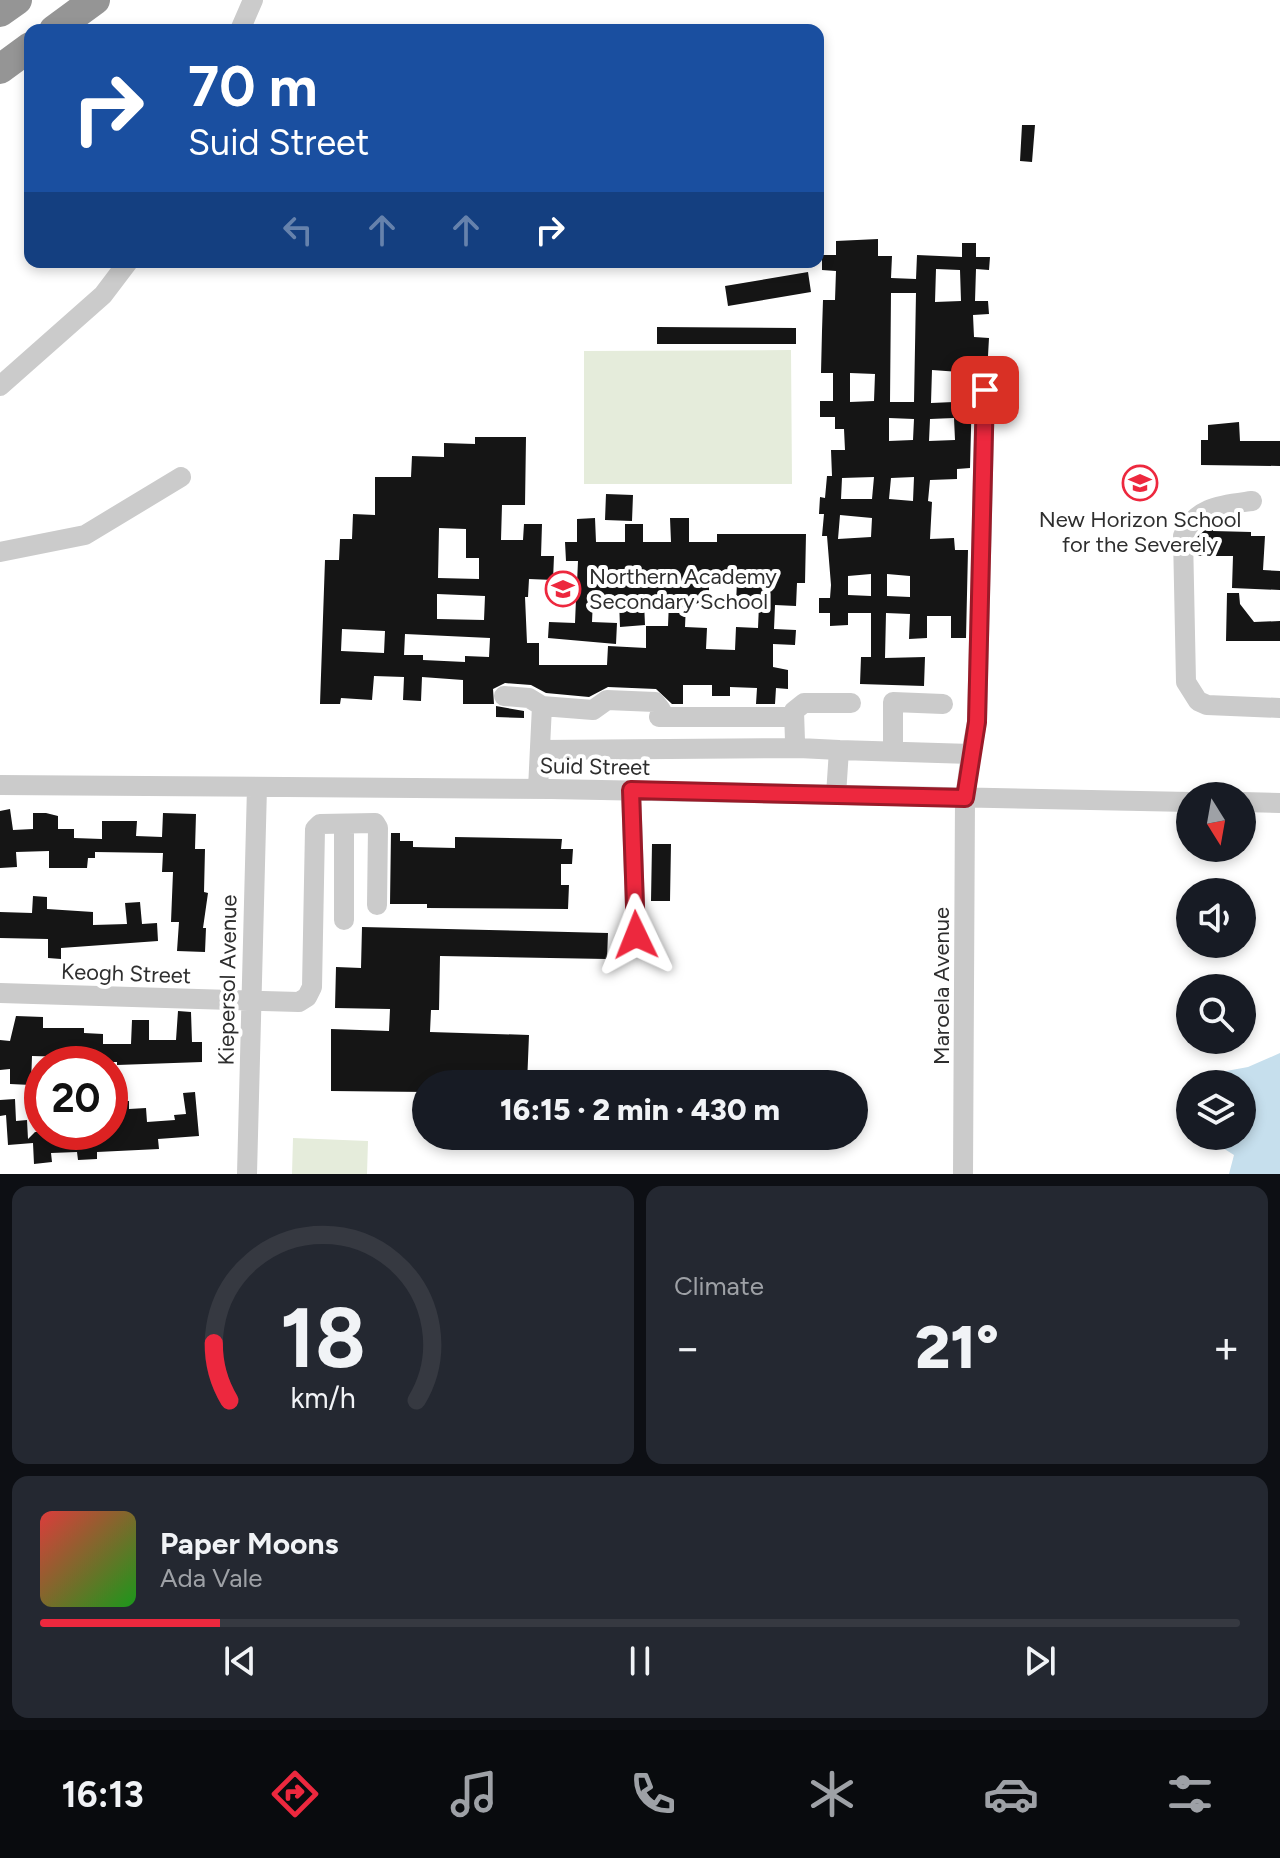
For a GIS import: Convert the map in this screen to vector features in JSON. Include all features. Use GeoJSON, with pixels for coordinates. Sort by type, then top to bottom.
{"type":"FeatureCollection","features":[{"type":"Feature","properties":{"kind":"highway"},"geometry":{"type":"LineString","coordinates":[[0,12],[17,0]]}},
{"type":"Feature","properties":{"kind":"highway"},"geometry":{"type":"LineString","coordinates":[[62,24],[95,0]]}},
{"type":"Feature","properties":{"kind":"highway"},"geometry":{"type":"LineString","coordinates":[[0,69],[24,51]]}},
{"type":"Feature","properties":{"kind":"street"},"geometry":{"type":"LineString","coordinates":[[243,24],[253,0]]}},
{"type":"Feature","properties":{"kind":"street"},"geometry":{"type":"LineString","coordinates":[[0,386],[103,295],[123,268]]}},
{"type":"Feature","properties":{"kind":"street","name":"Maroela Avenue"},"geometry":{"type":"LineString","coordinates":[[963,1174],[965,798],[977,722],[985,390]]}},
{"type":"Feature","properties":{"kind":"street"},"geometry":{"type":"LineString","coordinates":[[0,552],[85,535],[181,477]]}},
{"type":"Feature","properties":{"kind":"street"},"geometry":{"type":"LineString","coordinates":[[1252,501],[1203,511],[1190,521],[1183,536],[1186,682],[1191,693],[1207,705],[1280,708]]}},
{"type":"Feature","properties":{"kind":"street"},"geometry":{"type":"LineString","coordinates":[[504,696],[529,698],[542,706],[593,710],[607,700],[655,702],[661,710],[659,717],[794,717]]}},
{"type":"Feature","properties":{"kind":"street"},"geometry":{"type":"LineString","coordinates":[[893,749],[893,702],[943,704]]}},
{"type":"Feature","properties":{"kind":"street"},"geometry":{"type":"LineString","coordinates":[[799,748],[795,741],[794,717],[798,705],[851,703]]}},
{"type":"Feature","properties":{"kind":"street"},"geometry":{"type":"LineString","coordinates":[[538,789],[542,706]]}},
{"type":"Feature","properties":{"kind":"street"},"geometry":{"type":"LineString","coordinates":[[540,750],[799,748],[971,754]]}},
{"type":"Feature","properties":{"kind":"street"},"geometry":{"type":"LineString","coordinates":[[836,795],[839,750]]}},
{"type":"Feature","properties":{"kind":"street","name":"Suid Street"},"geometry":{"type":"LineString","coordinates":[[0,785],[631,790],[1176,802]]}},
{"type":"Feature","properties":{"kind":"street","name":"Kiepersol Avenue"},"geometry":{"type":"LineString","coordinates":[[247,1174],[257,787]]}},
{"type":"Feature","properties":{"kind":"street"},"geometry":{"type":"LineString","coordinates":[[631,790],[636,935]]}},
{"type":"Feature","properties":{"kind":"street"},"geometry":{"type":"LineString","coordinates":[[1256,802],[1280,803]]}},
{"type":"Feature","properties":{"kind":"street"},"geometry":{"type":"LineString","coordinates":[[344,920],[344,824],[375,823],[378,828],[377,905]]}},
{"type":"Feature","properties":{"kind":"street","name":"Keogh Street"},"geometry":{"type":"LineString","coordinates":[[0,993],[299,1002],[307,997],[312,987],[315,829],[320,824],[344,824]]}},
{"type":"Feature","properties":{"kind":"green space"},"geometry":{"type":"Polygon","coordinates":[[[791,350],[792,484],[584,484],[584,351],[791,350]]]}},
{"type":"Feature","properties":{"kind":"green space"},"geometry":{"type":"Polygon","coordinates":[[[293,1138],[368,1141],[367,1174],[292,1174],[293,1138]]]}},
{"type":"Feature","properties":{"kind":"water"},"geometry":{"type":"Polygon","coordinates":[[[1280,1053],[1280,1174],[1229,1174],[1234,1155],[1226,1150],[1256,1150],[1256,1070],[1232,1070],[1248,1067],[1280,1053]]]}},
{"type":"Feature","properties":{"kind":"building"},"geometry":{"type":"Polygon","coordinates":[[[1022,125],[1035,125],[1032,162],[1020,161],[1022,125]]]}},
{"type":"Feature","properties":{"kind":"building"},"geometry":{"type":"Polygon","coordinates":[[[878,239],[878,256],[892,256],[891,278],[916,279],[917,255],[962,257],[962,243],[976,243],[976,257],[990,257],[989,270],[976,269],[975,301],[988,301],[989,314],[973,315],[974,337],[989,338],[987,374],[932,370],[931,403],[954,402],[954,392],[972,391],[970,468],[957,469],[957,479],[930,480],[928,501],[932,502],[930,539],[954,538],[955,550],[968,550],[966,638],[951,638],[951,616],[927,616],[927,638],[909,639],[910,614],[886,613],[885,658],[925,657],[924,686],[860,684],[861,657],[871,657],[871,613],[848,613],[848,625],[830,626],[830,613],[819,613],[819,598],[830,598],[831,585],[827,536],[822,536],[824,514],[819,514],[820,497],[825,498],[827,476],[832,476],[831,450],[845,450],[844,429],[835,429],[835,417],[820,417],[820,401],[833,401],[833,373],[821,373],[823,300],[835,300],[836,271],[822,268],[824,255],[836,255],[836,241],[878,239]],[[936,269],[935,302],[961,301],[960,270],[936,269]],[[891,293],[890,402],[914,402],[916,293],[891,293]],[[850,373],[850,402],[874,401],[875,374],[850,373]],[[889,418],[889,441],[913,440],[914,419],[889,418]],[[954,418],[930,419],[929,441],[955,440],[954,418]],[[874,477],[842,478],[841,499],[872,499],[874,477]],[[914,477],[891,478],[889,499],[913,501],[914,477]],[[840,515],[838,539],[871,537],[872,518],[840,515]],[[871,574],[848,576],[848,595],[871,596],[871,574]],[[887,574],[887,596],[910,597],[910,576],[887,574]]]}},
{"type":"Feature","properties":{"kind":"building"},"geometry":{"type":"Polygon","coordinates":[[[808,272],[811,292],[728,306],[725,286],[808,272]]]}},
{"type":"Feature","properties":{"kind":"building"},"geometry":{"type":"Polygon","coordinates":[[[657,327],[796,328],[796,344],[657,344],[657,327]]]}},
{"type":"Feature","properties":{"kind":"building"},"geometry":{"type":"Polygon","coordinates":[[[1239,422],[1240,441],[1280,441],[1280,466],[1201,465],[1201,440],[1208,440],[1208,425],[1239,422]]]}},
{"type":"Feature","properties":{"kind":"building"},"geometry":{"type":"Polygon","coordinates":[[[475,437],[526,437],[525,505],[502,505],[501,540],[523,540],[524,524],[542,524],[541,556],[554,556],[553,580],[529,579],[528,597],[525,597],[527,643],[539,643],[539,665],[607,665],[608,646],[646,648],[646,626],[668,626],[669,602],[644,602],[645,625],[620,627],[619,600],[593,599],[592,622],[617,623],[616,644],[548,638],[549,622],[575,623],[576,599],[551,598],[551,582],[577,583],[578,561],[566,561],[565,542],[577,542],[577,519],[595,518],[596,542],[625,542],[625,524],[643,524],[643,542],[671,542],[670,518],[689,518],[689,542],[717,542],[717,534],[806,534],[805,583],[797,583],[796,606],[775,605],[774,629],[796,630],[795,645],[773,644],[773,667],[788,670],[788,689],[776,688],[775,704],[756,704],[757,688],[730,687],[730,696],[712,696],[712,685],[683,685],[683,704],[672,704],[656,689],[608,687],[589,697],[546,693],[531,685],[505,683],[493,689],[494,704],[463,704],[463,680],[422,677],[421,701],[403,700],[404,677],[374,676],[372,700],[341,698],[340,704],[320,704],[325,560],[339,560],[340,539],[352,539],[353,514],[375,515],[375,477],[411,477],[412,456],[444,457],[444,443],[475,444],[475,437]],[[439,528],[438,578],[479,579],[479,558],[466,558],[466,529],[439,528]],[[709,580],[709,604],[686,603],[685,627],[707,628],[706,649],[735,650],[736,627],[758,628],[759,605],[736,604],[737,581],[709,580]],[[437,594],[437,619],[484,620],[485,596],[437,594]],[[342,629],[341,651],[384,653],[385,631],[342,629]],[[405,634],[404,655],[423,655],[423,660],[465,662],[465,656],[489,657],[490,638],[405,634]]]}},
{"type":"Feature","properties":{"kind":"building"},"geometry":{"type":"Polygon","coordinates":[[[606,494],[633,495],[632,521],[605,520],[606,494]]]}},
{"type":"Feature","properties":{"kind":"building"},"geometry":{"type":"Polygon","coordinates":[[[1214,522],[1213,531],[1251,532],[1251,536],[1265,536],[1263,570],[1280,571],[1280,590],[1232,588],[1233,556],[1197,556],[1196,538],[1214,522]]]}},
{"type":"Feature","properties":{"kind":"building"},"geometry":{"type":"Polygon","coordinates":[[[1227,593],[1239,593],[1240,604],[1254,622],[1280,621],[1280,641],[1226,641],[1227,593]]]}},
{"type":"Feature","properties":{"kind":"building"},"geometry":{"type":"Polygon","coordinates":[[[496,706],[524,711],[524,718],[496,717],[496,706]]]}},
{"type":"Feature","properties":{"kind":"building"},"geometry":{"type":"Polygon","coordinates":[[[10,809],[13,830],[33,829],[33,813],[46,813],[58,816],[58,829],[74,829],[74,838],[102,839],[102,821],[137,821],[136,836],[162,837],[163,813],[196,814],[195,849],[205,849],[204,892],[208,893],[203,928],[206,928],[205,952],[177,951],[179,922],[171,922],[173,872],[162,872],[163,853],[95,852],[95,858],[88,858],[87,868],[49,868],[49,851],[16,852],[17,867],[0,868],[0,811],[10,809]]]}},
{"type":"Feature","properties":{"kind":"building"},"geometry":{"type":"Polygon","coordinates":[[[391,833],[400,833],[400,841],[413,841],[413,847],[455,848],[455,837],[562,839],[561,849],[573,849],[572,864],[561,864],[561,885],[569,885],[568,909],[427,908],[427,904],[390,904],[391,833]]]}},
{"type":"Feature","properties":{"kind":"building"},"geometry":{"type":"Polygon","coordinates":[[[652,844],[671,844],[670,901],[651,901],[652,844]]]}},
{"type":"Feature","properties":{"kind":"building"},"geometry":{"type":"Polygon","coordinates":[[[33,896],[47,897],[47,909],[93,912],[93,925],[127,924],[125,903],[140,902],[142,924],[157,923],[158,941],[61,948],[61,959],[48,958],[48,939],[0,938],[0,912],[32,913],[33,896]]]}},
{"type":"Feature","properties":{"kind":"building"},"geometry":{"type":"Polygon","coordinates":[[[362,927],[608,933],[607,959],[440,956],[439,1010],[431,1010],[430,1032],[529,1035],[528,1070],[412,1070],[412,1092],[331,1091],[331,1029],[389,1031],[390,1009],[335,1008],[336,967],[361,968],[362,927]]]}},
{"type":"Feature","properties":{"kind":"building"},"geometry":{"type":"Polygon","coordinates":[[[178,1011],[191,1012],[192,1042],[202,1042],[202,1062],[128,1065],[128,1046],[24,1046],[24,1085],[10,1084],[10,1069],[0,1070],[0,1040],[10,1041],[16,1016],[43,1017],[43,1028],[84,1028],[84,1033],[103,1034],[103,1044],[131,1044],[132,1020],[149,1020],[149,1040],[176,1040],[178,1011]]]}},
{"type":"Feature","properties":{"kind":"building"},"geometry":{"type":"Polygon","coordinates":[[[195,1092],[199,1136],[158,1139],[159,1149],[97,1152],[97,1159],[78,1160],[77,1152],[51,1153],[52,1162],[34,1164],[33,1150],[128,1150],[128,1101],[129,1109],[146,1108],[147,1122],[175,1120],[174,1115],[186,1114],[183,1093],[195,1092]]]}},
{"type":"Feature","properties":{"kind":"building"},"geometry":{"type":"Polygon","coordinates":[[[15,1099],[16,1121],[24,1120],[24,1144],[8,1145],[6,1115],[0,1116],[0,1100],[15,1099]]]}},
{"type":"Feature","properties":{"kind":"place","name":"New Horizon School for the Severely"},"geometry":{"type":"Point","coordinates":[1140,483]}},
{"type":"Feature","properties":{"kind":"place","name":"Northern Academy Secondary School"},"geometry":{"type":"Point","coordinates":[563,589]}},
{"type":"Feature","properties":{"kind":"route"},"geometry":{"type":"LineString","coordinates":[[636,935],[631,790],[965,798],[977,722],[985,390]]}}]}
